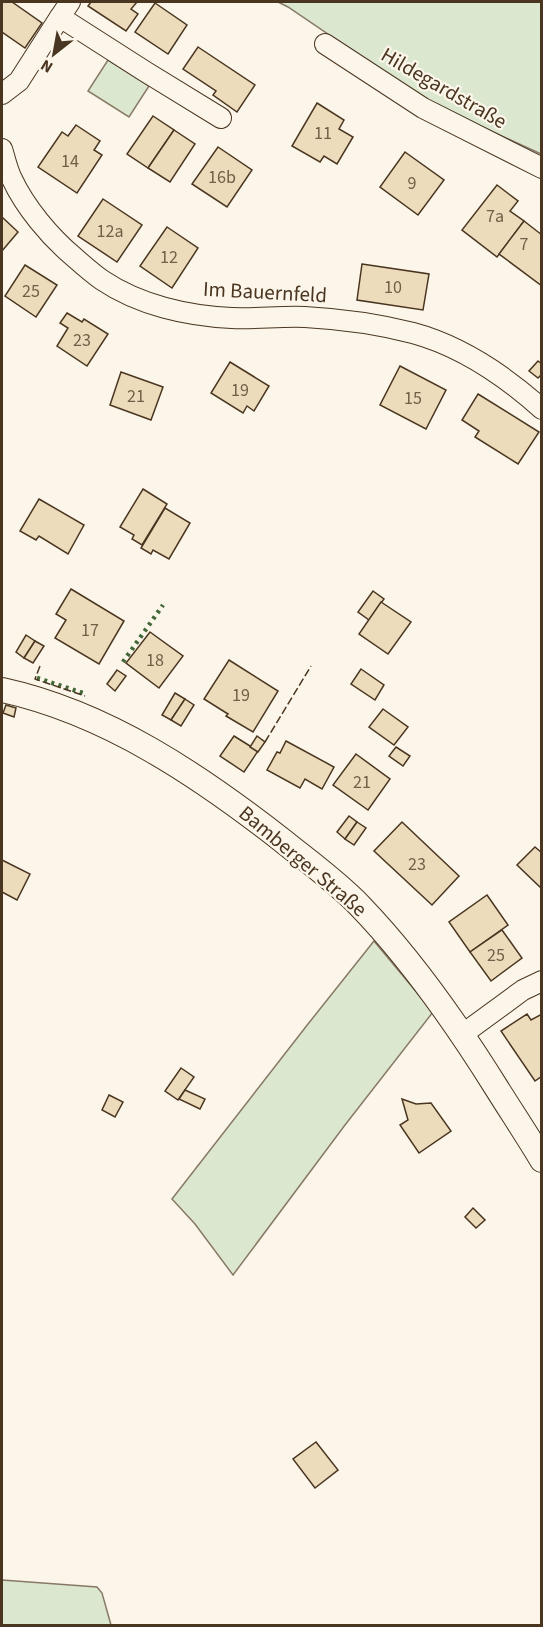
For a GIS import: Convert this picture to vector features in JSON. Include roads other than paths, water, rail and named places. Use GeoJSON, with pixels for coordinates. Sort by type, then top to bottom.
{"type":"FeatureCollection","features":[{"type":"Feature","properties":{"kind":"street"},"geometry":{"type":"LineString","coordinates":[[2,94],[19,81],[65,9],[146,72],[220,118]]}},
{"type":"Feature","properties":{"kind":"street","name":"Hildegardstraße"},"geometry":{"type":"LineString","coordinates":[[325,44],[423,108],[542,168]]}},
{"type":"Feature","properties":{"kind":"street","name":"Im Bauernfeld"},"geometry":{"type":"LineString","coordinates":[[2,148],[12,179],[47,231],[87,269],[122,291],[163,307],[196,314],[231,318],[303,317],[391,328],[415,334],[449,345],[482,363],[542,409]]}},
{"type":"Feature","properties":{"kind":"street","name":"Bamberger Straße"},"geometry":{"type":"LineString","coordinates":[[2,690],[63,709],[129,738],[182,768],[235,804],[332,880],[359,904],[406,958],[463,1035],[542,1160]]}},
{"type":"Feature","properties":{"kind":"street"},"geometry":{"type":"LineString","coordinates":[[463,1035],[523,990],[542,981]]}}]}
